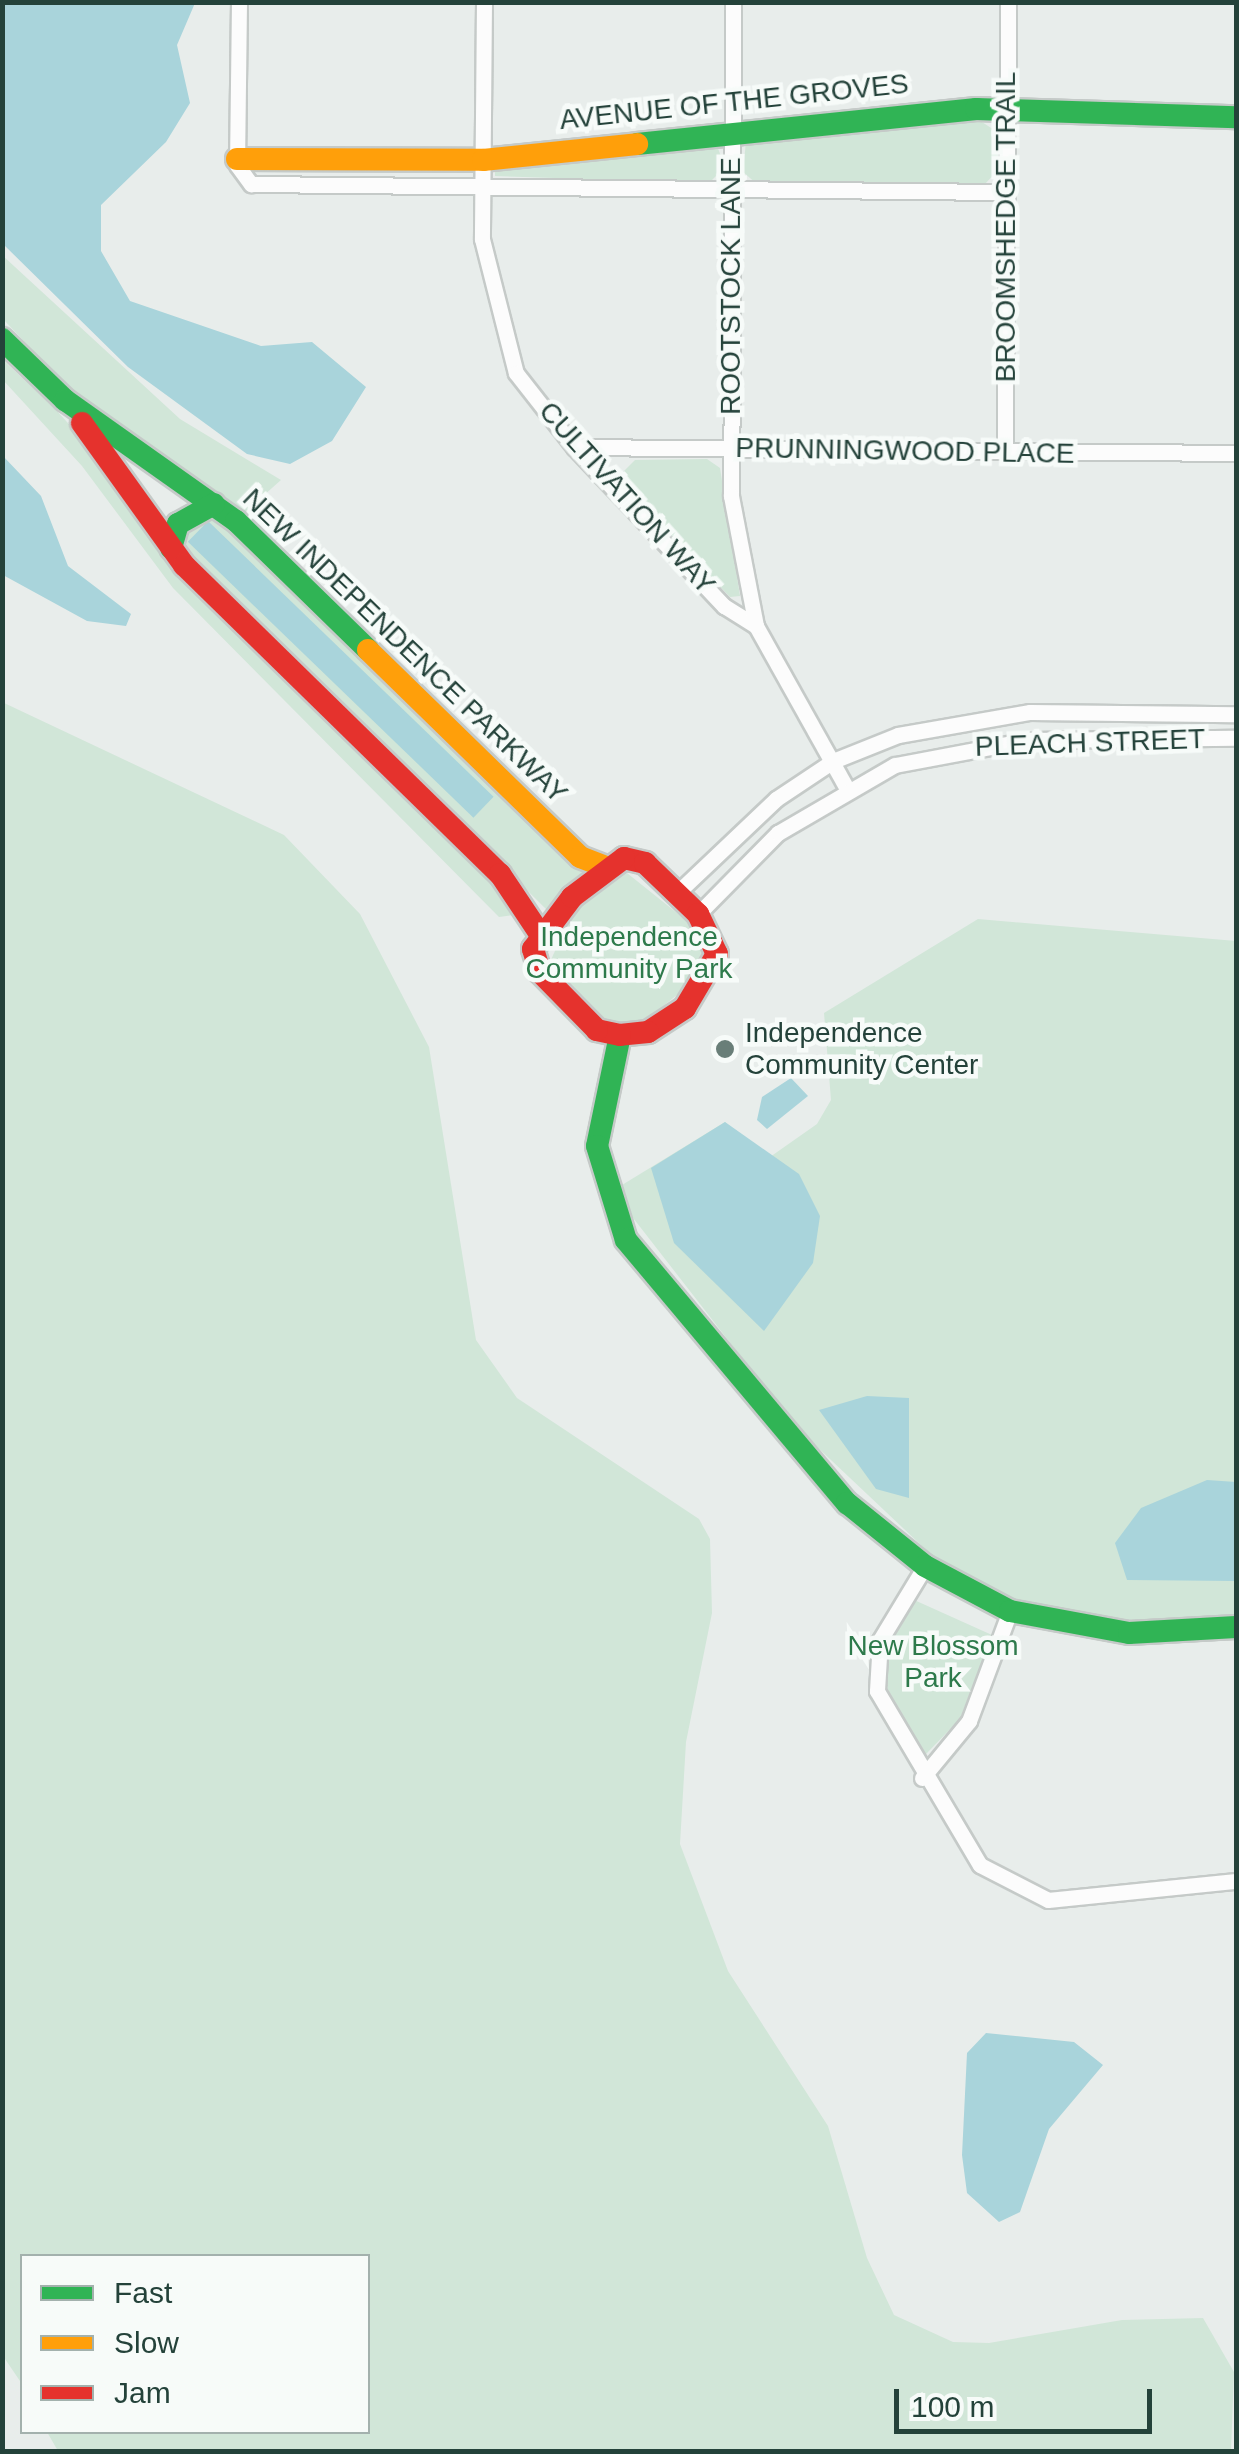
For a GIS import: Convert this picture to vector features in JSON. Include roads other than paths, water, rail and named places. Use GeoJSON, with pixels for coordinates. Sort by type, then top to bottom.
{"type":"FeatureCollection","features":[{"type":"Feature","properties":{"kind":"street"},"geometry":{"type":"LineString","coordinates":[[239,2],[239,170],[482,186],[1006,192]]}},
{"type":"Feature","properties":{"kind":"street","name":"CULTIVATION WAY"},"geometry":{"type":"LineString","coordinates":[[484,2],[482,186],[495,316],[516,373],[574,448],[724,606],[756,626]]}},
{"type":"Feature","properties":{"kind":"street","name":"ROOTSTOCK LANE"},"geometry":{"type":"LineString","coordinates":[[730,449],[733,2]]}},
{"type":"Feature","properties":{"kind":"street","name":"BROOMSHEDGE TRAIL"},"geometry":{"type":"LineString","coordinates":[[1005,452],[1008,2]]}},
{"type":"Feature","properties":{"kind":"street","name":"AVENUE OF THE GROVES"},"geometry":{"type":"LineString","coordinates":[[239,170],[483,160],[732,130],[1007,111],[1236,117]]}},
{"type":"Feature","properties":{"kind":"street","name":"NEW INDEPENDENCE PARKWAY"},"geometry":{"type":"LineString","coordinates":[[2,339],[65,400],[214,504],[580,856],[603,866]]}},
{"type":"Feature","properties":{"kind":"street","name":"NEW INDEPENDENCE PARKWAY"},"geometry":{"type":"LineString","coordinates":[[65,400],[171,548],[500,874],[538,931]]}},
{"type":"Feature","properties":{"kind":"street","name":"PRUNNINGWOOD PLACE"},"geometry":{"type":"LineString","coordinates":[[574,448],[1236,453]]}},
{"type":"Feature","properties":{"kind":"street","name":"CULTIVATION WAY"},"geometry":{"type":"LineString","coordinates":[[730,449],[756,626],[846,787]]}},
{"type":"Feature","properties":{"kind":"street"},"geometry":{"type":"LineString","coordinates":[[171,548],[178,524],[214,504]]}},
{"type":"Feature","properties":{"kind":"street","name":"PLEACH STREET"},"geometry":{"type":"LineString","coordinates":[[677,893],[736,831],[834,761],[983,716],[1236,714]]}},
{"type":"Feature","properties":{"kind":"street","name":"PLEACH STREET"},"geometry":{"type":"LineString","coordinates":[[698,914],[778,833],[846,787],[988,743],[1236,738]]}},
{"type":"Feature","properties":{"kind":"street"},"geometry":{"type":"LineString","coordinates":[[645,863],[677,893],[716,936],[712,975],[648,1032],[620,1036],[597,1030],[540,972],[538,931],[603,866],[645,863]]}},
{"type":"Feature","properties":{"kind":"street"},"geometry":{"type":"LineString","coordinates":[[620,1036],[597,1146],[612,1211],[641,1264],[847,1503],[925,1566],[1010,1611],[1111,1632],[1236,1627]]}},
{"type":"Feature","properties":{"kind":"street"},"geometry":{"type":"LineString","coordinates":[[925,1566],[896,1608],[875,1666],[884,1714],[961,1844],[1020,1892],[1076,1902],[1236,1880]]}},
{"type":"Feature","properties":{"kind":"street"},"geometry":{"type":"LineString","coordinates":[[922,1778],[969,1721],[1010,1611]]}},
{"type":"Feature","properties":{"kind":"water"},"geometry":{"type":"Polygon","coordinates":[[[3,2],[195,3],[177,45],[190,103],[166,142],[101,205],[101,251],[130,301],[261,346],[312,342],[366,387],[332,441],[290,464],[247,454],[128,367],[3,244],[3,2]]]}},
{"type":"Feature","properties":{"kind":"water"},"geometry":{"type":"Polygon","coordinates":[[[3,456],[41,496],[68,566],[131,614],[126,626],[87,621],[3,575],[3,456]]]}},
{"type":"Feature","properties":{"kind":"water"},"geometry":{"type":"Polygon","coordinates":[[[208,521],[494,797],[473,818],[188,542],[208,521]]]}},
{"type":"Feature","properties":{"kind":"water"},"geometry":{"type":"Polygon","coordinates":[[[791,1078],[808,1096],[767,1129],[757,1120],[762,1097],[791,1078]]]}},
{"type":"Feature","properties":{"kind":"water"},"geometry":{"type":"Polygon","coordinates":[[[725,1122],[799,1174],[820,1216],[813,1263],[764,1331],[674,1243],[651,1168],[725,1122]]]}},
{"type":"Feature","properties":{"kind":"water"},"geometry":{"type":"Polygon","coordinates":[[[867,1396],[909,1398],[909,1498],[876,1489],[819,1410],[867,1396]]]}},
{"type":"Feature","properties":{"kind":"water"},"geometry":{"type":"Polygon","coordinates":[[[1207,1480],[1236,1482],[1236,1581],[1127,1580],[1115,1543],[1141,1508],[1207,1480]]]}},
{"type":"Feature","properties":{"kind":"water"},"geometry":{"type":"Polygon","coordinates":[[[986,2033],[1074,2042],[1103,2065],[1049,2129],[1020,2212],[999,2222],[967,2193],[962,2155],[967,2053],[986,2033]]]}},
{"type":"Feature","properties":{"kind":"place","name":"Independence Community Center"},"geometry":{"type":"Point","coordinates":[725,1049]}},
{"type":"Feature","properties":{"kind":"park label","name":"Independence Community Park"},"geometry":{"type":"Point","coordinates":[629,953]}},
{"type":"Feature","properties":{"kind":"park label","name":"New Blossom Park"},"geometry":{"type":"Point","coordinates":[933,1662]}}]}
